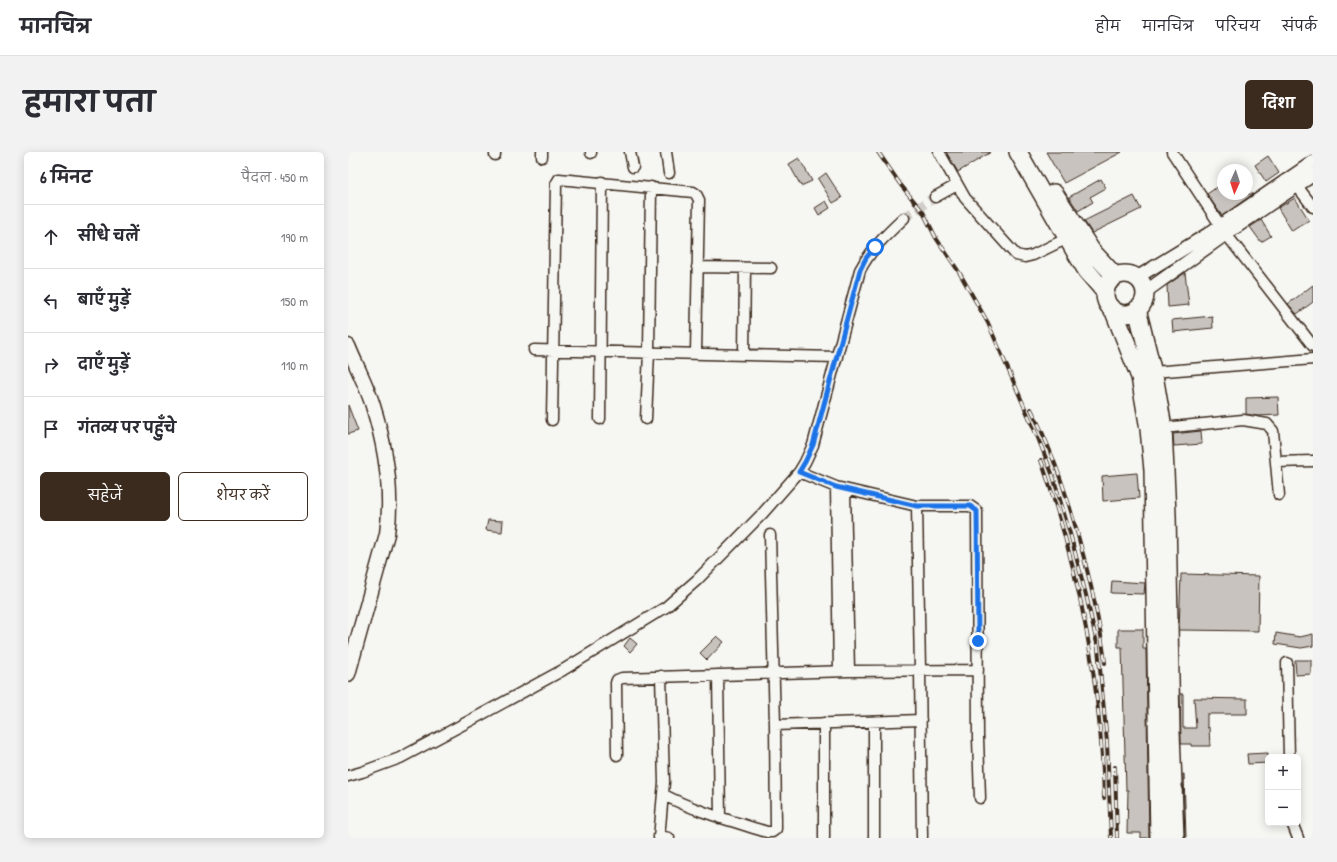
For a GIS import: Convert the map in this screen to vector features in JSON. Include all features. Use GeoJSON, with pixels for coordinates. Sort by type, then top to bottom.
{"type":"FeatureCollection","features":[{"type":"Feature","properties":{"kind":"highway"},"geometry":{"type":"LineString","coordinates":[[1018,152],[1073,235],[1091,250],[1115,276]]}},
{"type":"Feature","properties":{"kind":"highway"},"geometry":{"type":"LineString","coordinates":[[1028,152],[1073,235],[1087,271],[1105,292]]}},
{"type":"Feature","properties":{"kind":"highway"},"geometry":{"type":"LineString","coordinates":[[1113,310],[1125,313],[1132,312],[1142,304],[1144,298],[1140,285],[1128,274],[1115,276],[1106,286],[1105,292],[1108,305],[1113,310],[1140,377],[1149,428],[1153,470],[1159,838]]}},
{"type":"Feature","properties":{"kind":"highway"},"geometry":{"type":"LineString","coordinates":[[1137,309],[1153,372],[1163,428],[1167,515],[1175,838]]}},
{"type":"Feature","properties":{"kind":"main road"},"geometry":{"type":"LineString","coordinates":[[348,346],[373,405],[384,449],[390,487],[390,515],[387,534],[348,674]]}},
{"type":"Feature","properties":{"kind":"street"},"geometry":{"type":"LineString","coordinates":[[630,152],[633,167]]}},
{"type":"Feature","properties":{"kind":"street"},"geometry":{"type":"LineString","coordinates":[[666,152],[669,173]]}},
{"type":"Feature","properties":{"kind":"street"},"geometry":{"type":"LineString","coordinates":[[939,152],[965,198],[1016,255],[1025,257],[1033,255],[1073,235]]}},
{"type":"Feature","properties":{"kind":"street"},"geometry":{"type":"LineString","coordinates":[[1172,152],[1223,230],[1313,346]]}},
{"type":"Feature","properties":{"kind":"street"},"geometry":{"type":"LineString","coordinates":[[1140,285],[1223,230],[1313,162]]}},
{"type":"Feature","properties":{"kind":"street"},"geometry":{"type":"LineString","coordinates":[[1140,285],[1223,230],[1313,175]]}},
{"type":"Feature","properties":{"kind":"street"},"geometry":{"type":"LineString","coordinates":[[552,420],[556,184],[560,179],[563,178],[650,187],[693,192],[696,194],[699,200],[696,353]]}},
{"type":"Feature","properties":{"kind":"street"},"geometry":{"type":"LineString","coordinates":[[600,418],[602,182]]}},
{"type":"Feature","properties":{"kind":"street"},"geometry":{"type":"LineString","coordinates":[[936,198],[957,185]]}},
{"type":"Feature","properties":{"kind":"street"},"geometry":{"type":"LineString","coordinates":[[1297,186],[1313,207]]}},
{"type":"Feature","properties":{"kind":"street"},"geometry":{"type":"LineString","coordinates":[[646,419],[649,352],[650,187]]}},
{"type":"Feature","properties":{"kind":"street"},"geometry":{"type":"LineString","coordinates":[[348,776],[400,758],[563,670],[666,607],[697,580],[763,513],[799,472],[805,462],[813,445],[860,270],[866,258],[875,247],[904,218]]}},
{"type":"Feature","properties":{"kind":"street"},"geometry":{"type":"LineString","coordinates":[[697,267],[771,268]]}},
{"type":"Feature","properties":{"kind":"street"},"geometry":{"type":"LineString","coordinates":[[744,354],[746,268]]}},
{"type":"Feature","properties":{"kind":"street"},"geometry":{"type":"LineString","coordinates":[[534,350],[836,357]]}},
{"type":"Feature","properties":{"kind":"street"},"geometry":{"type":"LineString","coordinates":[[1153,372],[1313,359]]}},
{"type":"Feature","properties":{"kind":"street"},"geometry":{"type":"LineString","coordinates":[[1163,428],[1243,420],[1267,424],[1273,431],[1279,495]]}},
{"type":"Feature","properties":{"kind":"street"},"geometry":{"type":"LineString","coordinates":[[1276,462],[1313,461]]}},
{"type":"Feature","properties":{"kind":"street"},"geometry":{"type":"LineString","coordinates":[[799,472],[841,488],[917,506],[970,506],[977,511],[980,798]]}},
{"type":"Feature","properties":{"kind":"street"},"geometry":{"type":"LineString","coordinates":[[841,488],[844,671]]}},
{"type":"Feature","properties":{"kind":"street"},"geometry":{"type":"LineString","coordinates":[[917,506],[922,837]]}},
{"type":"Feature","properties":{"kind":"street"},"geometry":{"type":"LineString","coordinates":[[664,795],[685,806],[720,818],[767,832],[772,832],[776,829],[770,535]]}},
{"type":"Feature","properties":{"kind":"street"},"geometry":{"type":"LineString","coordinates":[[1287,663],[1290,754]]}},
{"type":"Feature","properties":{"kind":"street"},"geometry":{"type":"LineString","coordinates":[[617,755],[615,688],[617,680],[622,678],[844,671],[978,670]]}},
{"type":"Feature","properties":{"kind":"street"},"geometry":{"type":"LineString","coordinates":[[718,675],[720,818]]}},
{"type":"Feature","properties":{"kind":"street"},"geometry":{"type":"LineString","coordinates":[[661,676],[664,795],[662,837]]}},
{"type":"Feature","properties":{"kind":"street"},"geometry":{"type":"LineString","coordinates":[[775,725],[921,720]]}},
{"type":"Feature","properties":{"kind":"street"},"geometry":{"type":"LineString","coordinates":[[874,722],[874,838]]}},
{"type":"Feature","properties":{"kind":"street"},"geometry":{"type":"LineString","coordinates":[[824,723],[824,838]]}},
{"type":"Feature","properties":{"kind":"street"},"geometry":{"type":"LineString","coordinates":[[1293,826],[1298,838]]}},
{"type":"Feature","properties":{"kind":"building"},"geometry":{"type":"Polygon","coordinates":[[[946,152],[991,152],[958,172],[946,152]]]}},
{"type":"Feature","properties":{"kind":"building"},"geometry":{"type":"Polygon","coordinates":[[[1046,152],[1122,152],[1064,183],[1046,152]]]}},
{"type":"Feature","properties":{"kind":"building"},"geometry":{"type":"Polygon","coordinates":[[[1268,156],[1279,173],[1266,182],[1255,165],[1268,156]]]}},
{"type":"Feature","properties":{"kind":"building"},"geometry":{"type":"Polygon","coordinates":[[[799,158],[812,181],[801,186],[789,164],[799,158]]]}},
{"type":"Feature","properties":{"kind":"building"},"geometry":{"type":"Polygon","coordinates":[[[826,173],[842,198],[833,203],[818,179],[826,173]]]}},
{"type":"Feature","properties":{"kind":"building"},"geometry":{"type":"Polygon","coordinates":[[[1101,179],[1106,188],[1090,197],[1093,202],[1078,211],[1069,197],[1101,179]]]}},
{"type":"Feature","properties":{"kind":"building"},"geometry":{"type":"Polygon","coordinates":[[[1217,187],[1217,200],[1245,200],[1222,216],[1207,194],[1217,187]]]}},
{"type":"Feature","properties":{"kind":"building"},"geometry":{"type":"Polygon","coordinates":[[[1134,196],[1141,209],[1092,233],[1084,221],[1134,196]]]}},
{"type":"Feature","properties":{"kind":"building"},"geometry":{"type":"Polygon","coordinates":[[[1295,198],[1309,220],[1292,231],[1278,208],[1295,198]]]}},
{"type":"Feature","properties":{"kind":"building"},"geometry":{"type":"Polygon","coordinates":[[[826,201],[830,208],[819,215],[815,208],[826,201]]]}},
{"type":"Feature","properties":{"kind":"building"},"geometry":{"type":"Polygon","coordinates":[[[1261,220],[1271,236],[1261,242],[1250,227],[1261,220]]]}},
{"type":"Feature","properties":{"kind":"building"},"geometry":{"type":"Polygon","coordinates":[[[1185,273],[1189,305],[1168,307],[1167,285],[1185,273]]]}},
{"type":"Feature","properties":{"kind":"building"},"geometry":{"type":"Polygon","coordinates":[[[1313,285],[1313,302],[1297,314],[1288,304],[1313,285]]]}},
{"type":"Feature","properties":{"kind":"building"},"geometry":{"type":"Polygon","coordinates":[[[1212,316],[1213,328],[1173,332],[1172,320],[1212,316]]]}},
{"type":"Feature","properties":{"kind":"building"},"geometry":{"type":"Polygon","coordinates":[[[1278,397],[1279,415],[1257,416],[1246,414],[1246,398],[1278,397]]]}},
{"type":"Feature","properties":{"kind":"building"},"geometry":{"type":"Polygon","coordinates":[[[348,405],[358,431],[348,434],[348,405]]]}},
{"type":"Feature","properties":{"kind":"building"},"geometry":{"type":"Polygon","coordinates":[[[1201,431],[1202,444],[1174,446],[1173,434],[1201,431]]]}},
{"type":"Feature","properties":{"kind":"building"},"geometry":{"type":"Polygon","coordinates":[[[1137,473],[1139,498],[1103,501],[1102,476],[1137,473]]]}},
{"type":"Feature","properties":{"kind":"building"},"geometry":{"type":"Polygon","coordinates":[[[488,520],[503,521],[502,532],[486,530],[488,520]]]}},
{"type":"Feature","properties":{"kind":"building"},"geometry":{"type":"Polygon","coordinates":[[[1181,574],[1259,576],[1258,631],[1179,630],[1181,574]]]}},
{"type":"Feature","properties":{"kind":"building"},"geometry":{"type":"Polygon","coordinates":[[[1112,581],[1145,583],[1144,594],[1111,593],[1112,581]]]}},
{"type":"Feature","properties":{"kind":"building"},"geometry":{"type":"Polygon","coordinates":[[[1118,629],[1143,629],[1143,649],[1146,649],[1149,838],[1141,838],[1141,833],[1127,833],[1128,790],[1126,790],[1122,647],[1118,647],[1118,629]]]}},
{"type":"Feature","properties":{"kind":"building"},"geometry":{"type":"Polygon","coordinates":[[[1276,633],[1300,637],[1313,634],[1313,646],[1301,648],[1275,644],[1276,633]]]}},
{"type":"Feature","properties":{"kind":"building"},"geometry":{"type":"Polygon","coordinates":[[[717,636],[724,642],[707,660],[700,653],[717,636]]]}},
{"type":"Feature","properties":{"kind":"building"},"geometry":{"type":"Polygon","coordinates":[[[630,638],[637,644],[630,652],[624,646],[630,638]]]}},
{"type":"Feature","properties":{"kind":"building"},"geometry":{"type":"Polygon","coordinates":[[[1295,660],[1311,660],[1311,674],[1296,675],[1295,660]]]}},
{"type":"Feature","properties":{"kind":"building"},"geometry":{"type":"Polygon","coordinates":[[[1180,694],[1183,694],[1183,728],[1196,728],[1194,698],[1247,699],[1247,714],[1207,714],[1207,728],[1209,727],[1210,746],[1191,746],[1191,744],[1181,744],[1180,694]]]}},
{"type":"Feature","properties":{"kind":"building"},"geometry":{"type":"Polygon","coordinates":[[[1268,753],[1265,754],[1265,763],[1248,764],[1247,754],[1268,753]]]}},
{"type":"Feature","properties":{"kind":"building"},"geometry":{"type":"Polygon","coordinates":[[[1184,774],[1186,838],[1185,838],[1184,774]]]}},
{"type":"Feature","properties":{"kind":"tunnel"},"geometry":{"type":"LineString","coordinates":[[904,218],[935,197]]}},
{"type":"Feature","properties":{"kind":"railway"},"geometry":{"type":"LineString","coordinates":[[878,152],[900,184],[923,212],[936,238],[959,272],[988,323],[1053,476],[1071,537],[1098,648],[1107,742],[1111,838]]}},
{"type":"Feature","properties":{"kind":"railway"},"geometry":{"type":"LineString","coordinates":[[1031,409],[1055,463],[1074,520],[1094,597],[1105,663]]}},
{"type":"Feature","properties":{"kind":"railway"},"geometry":{"type":"LineString","coordinates":[[1041,460],[1066,543],[1086,627],[1098,712],[1104,798]]}},
{"type":"Feature","properties":{"kind":"railway"},"geometry":{"type":"LineString","coordinates":[[1115,767],[1117,838]]}},
{"type":"Feature","properties":{"kind":"route"},"geometry":{"type":"LineString","coordinates":[[875,247],[866,258],[860,270],[813,445],[799,472],[836,487],[917,506],[970,506],[977,511],[978,641]]}}]}
